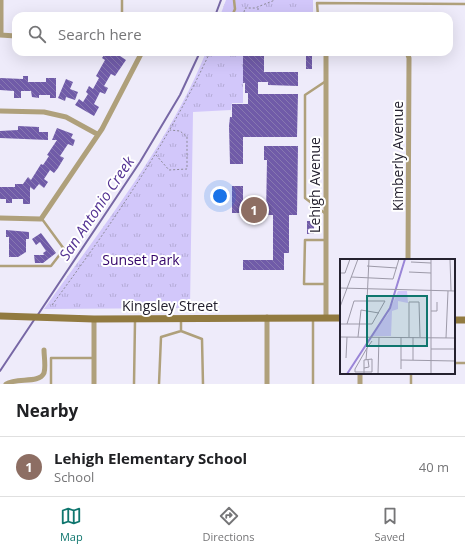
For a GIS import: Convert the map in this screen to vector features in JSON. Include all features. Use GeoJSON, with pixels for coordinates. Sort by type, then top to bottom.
{"type":"FeatureCollection","features":[{"type":"Feature","properties":{"kind":"main road","name":"Kingsley Street"},"geometry":{"type":"LineString","coordinates":[[0,316],[94,318],[340,318]]}},
{"type":"Feature","properties":{"kind":"street"},"geometry":{"type":"LineString","coordinates":[[1,0],[0,35],[12,36]]}},
{"type":"Feature","properties":{"kind":"street"},"geometry":{"type":"LineString","coordinates":[[0,218],[41,219],[109,116],[140,56]]}},
{"type":"Feature","properties":{"kind":"street","name":"Lehigh Avenue"},"geometry":{"type":"LineString","coordinates":[[326,56],[326,318]]}},
{"type":"Feature","properties":{"kind":"street","name":"Kimberly Avenue"},"geometry":{"type":"LineString","coordinates":[[408,56],[408,259]]}},
{"type":"Feature","properties":{"kind":"street"},"geometry":{"type":"LineString","coordinates":[[0,111],[44,112],[66,117],[97,134]]}},
{"type":"Feature","properties":{"kind":"street"},"geometry":{"type":"LineString","coordinates":[[267,317],[267,384]]}},
{"type":"Feature","properties":{"kind":"street"},"geometry":{"type":"LineString","coordinates":[[94,318],[94,384]]}},
{"type":"Feature","properties":{"kind":"street"},"geometry":{"type":"LineString","coordinates":[[6,384],[11,380],[36,380],[40,378],[44,372],[44,350]]}},
{"type":"Feature","properties":{"kind":"lane"},"geometry":{"type":"LineString","coordinates":[[122,0],[122,12]]}},
{"type":"Feature","properties":{"kind":"lane"},"geometry":{"type":"LineString","coordinates":[[234,0],[235,9],[234,12]]}},
{"type":"Feature","properties":{"kind":"lane"},"geometry":{"type":"LineString","coordinates":[[318,12],[318,3],[465,4]]}},
{"type":"Feature","properties":{"kind":"lane"},"geometry":{"type":"LineString","coordinates":[[326,80],[305,95],[305,198],[326,214]]}},
{"type":"Feature","properties":{"kind":"lane"},"geometry":{"type":"LineString","coordinates":[[0,266],[51,266],[64,249],[41,219]]}},
{"type":"Feature","properties":{"kind":"lane"},"geometry":{"type":"LineString","coordinates":[[326,240],[305,240],[304,284],[326,284]]}},
{"type":"Feature","properties":{"kind":"lane"},"geometry":{"type":"LineString","coordinates":[[134,318],[134,384]]}},
{"type":"Feature","properties":{"kind":"lane"},"geometry":{"type":"LineString","coordinates":[[181,318],[181,331]]}},
{"type":"Feature","properties":{"kind":"lane"},"geometry":{"type":"LineString","coordinates":[[313,318],[313,384]]}},
{"type":"Feature","properties":{"kind":"lane"},"geometry":{"type":"LineString","coordinates":[[159,384],[161,337],[181,331],[202,339],[202,384]]}},
{"type":"Feature","properties":{"kind":"lane"},"geometry":{"type":"LineString","coordinates":[[51,384],[51,358],[94,358]]}},
{"type":"Feature","properties":{"kind":"lane"},"geometry":{"type":"LineString","coordinates":[[455,362],[465,363]]}},
{"type":"Feature","properties":{"kind":"path"},"geometry":{"type":"LineString","coordinates":[[244,12],[245,8],[258,7],[275,0]]}},
{"type":"Feature","properties":{"kind":"path"},"geometry":{"type":"LineString","coordinates":[[258,7],[259,12]]}},
{"type":"Feature","properties":{"kind":"path"},"geometry":{"type":"LineString","coordinates":[[52,305],[156,154],[208,56]]}},
{"type":"Feature","properties":{"kind":"path"},"geometry":{"type":"LineString","coordinates":[[156,154],[169,170],[187,168],[187,137],[180,131],[170,130]]}},
{"type":"Feature","properties":{"kind":"green space"},"geometry":{"type":"Polygon","coordinates":[[[226,0],[313,0],[313,12],[222,12],[226,0]]]}},
{"type":"Feature","properties":{"kind":"green space","name":"Sunset Park"},"geometry":{"type":"Polygon","coordinates":[[[204,56],[243,56],[243,103],[232,103],[231,110],[193,112],[190,308],[44,309],[110,217],[154,152],[191,86],[204,56]]]}},
{"type":"Feature","properties":{"kind":"building"},"geometry":{"type":"Polygon","coordinates":[[[103,56],[120,56],[126,60],[115,76],[111,74],[104,86],[108,88],[105,94],[100,92],[94,104],[99,107],[94,116],[75,105],[79,99],[83,102],[88,94],[86,92],[89,86],[93,89],[99,78],[96,76],[105,60],[102,58],[103,56]]]}},
{"type":"Feature","properties":{"kind":"building"},"geometry":{"type":"Polygon","coordinates":[[[243,56],[264,56],[264,72],[298,72],[298,86],[268,85],[268,82],[258,82],[258,94],[298,94],[297,137],[243,137],[243,164],[230,164],[229,126],[230,117],[232,117],[232,104],[248,104],[248,93],[245,93],[245,83],[243,83],[243,56]]]}},
{"type":"Feature","properties":{"kind":"building"},"geometry":{"type":"Polygon","coordinates":[[[306,56],[312,56],[312,69],[306,69],[306,56]]]}},
{"type":"Feature","properties":{"kind":"building"},"geometry":{"type":"Polygon","coordinates":[[[23,76],[28,76],[28,82],[46,82],[46,78],[56,78],[56,98],[50,98],[50,95],[39,95],[39,98],[32,97],[31,91],[21,91],[21,98],[14,98],[14,91],[0,90],[0,78],[23,79],[23,76]]]}},
{"type":"Feature","properties":{"kind":"building"},"geometry":{"type":"Polygon","coordinates":[[[66,79],[73,82],[70,89],[78,92],[75,100],[66,97],[65,101],[58,98],[66,79]]]}},
{"type":"Feature","properties":{"kind":"building"},"geometry":{"type":"Polygon","coordinates":[[[18,126],[39,127],[39,132],[48,132],[48,140],[0,138],[0,131],[18,130],[18,126]]]}},
{"type":"Feature","properties":{"kind":"building"},"geometry":{"type":"Polygon","coordinates":[[[57,128],[73,134],[71,138],[75,140],[73,146],[68,144],[60,156],[64,158],[58,168],[54,173],[50,170],[44,179],[48,182],[44,188],[39,184],[34,190],[30,187],[30,204],[23,204],[23,199],[12,199],[12,203],[6,203],[6,199],[0,199],[0,187],[15,187],[15,184],[23,184],[28,177],[31,180],[41,164],[43,165],[49,156],[47,155],[57,140],[52,140],[57,128]]]}},
{"type":"Feature","properties":{"kind":"building"},"geometry":{"type":"Polygon","coordinates":[[[264,146],[298,146],[297,215],[289,215],[289,253],[284,253],[284,270],[243,270],[243,260],[273,260],[273,215],[266,215],[267,160],[264,160],[264,146]]]}},
{"type":"Feature","properties":{"kind":"building"},"geometry":{"type":"Polygon","coordinates":[[[232,186],[243,186],[243,213],[232,213],[232,186]]]}},
{"type":"Feature","properties":{"kind":"building"},"geometry":{"type":"Polygon","coordinates":[[[307,221],[314,221],[314,234],[307,234],[307,221]]]}},
{"type":"Feature","properties":{"kind":"building"},"geometry":{"type":"Polygon","coordinates":[[[6,230],[29,232],[29,239],[26,239],[26,252],[18,257],[9,257],[9,237],[6,237],[6,230]]]}},
{"type":"Feature","properties":{"kind":"building"},"geometry":{"type":"Polygon","coordinates":[[[41,233],[56,253],[43,263],[35,263],[34,255],[44,255],[43,253],[46,251],[40,242],[36,245],[32,239],[41,233]]]}},
{"type":"Feature","properties":{"kind":"waterway","name":"San Antonio Creek"},"geometry":{"type":"LineString","coordinates":[[216,12],[221,0]]}},
{"type":"Feature","properties":{"kind":"waterway","name":"San Antonio Creek"},"geometry":{"type":"LineString","coordinates":[[37,316],[140,162],[180,95],[198,56]]}},
{"type":"Feature","properties":{"kind":"waterway","name":"San Antonio Creek"},"geometry":{"type":"LineString","coordinates":[[0,371],[34,320]]}},
{"type":"Feature","properties":{"kind":"place","name":"Lehigh Elementary School"},"geometry":{"type":"Point","coordinates":[254,210]}}]}
